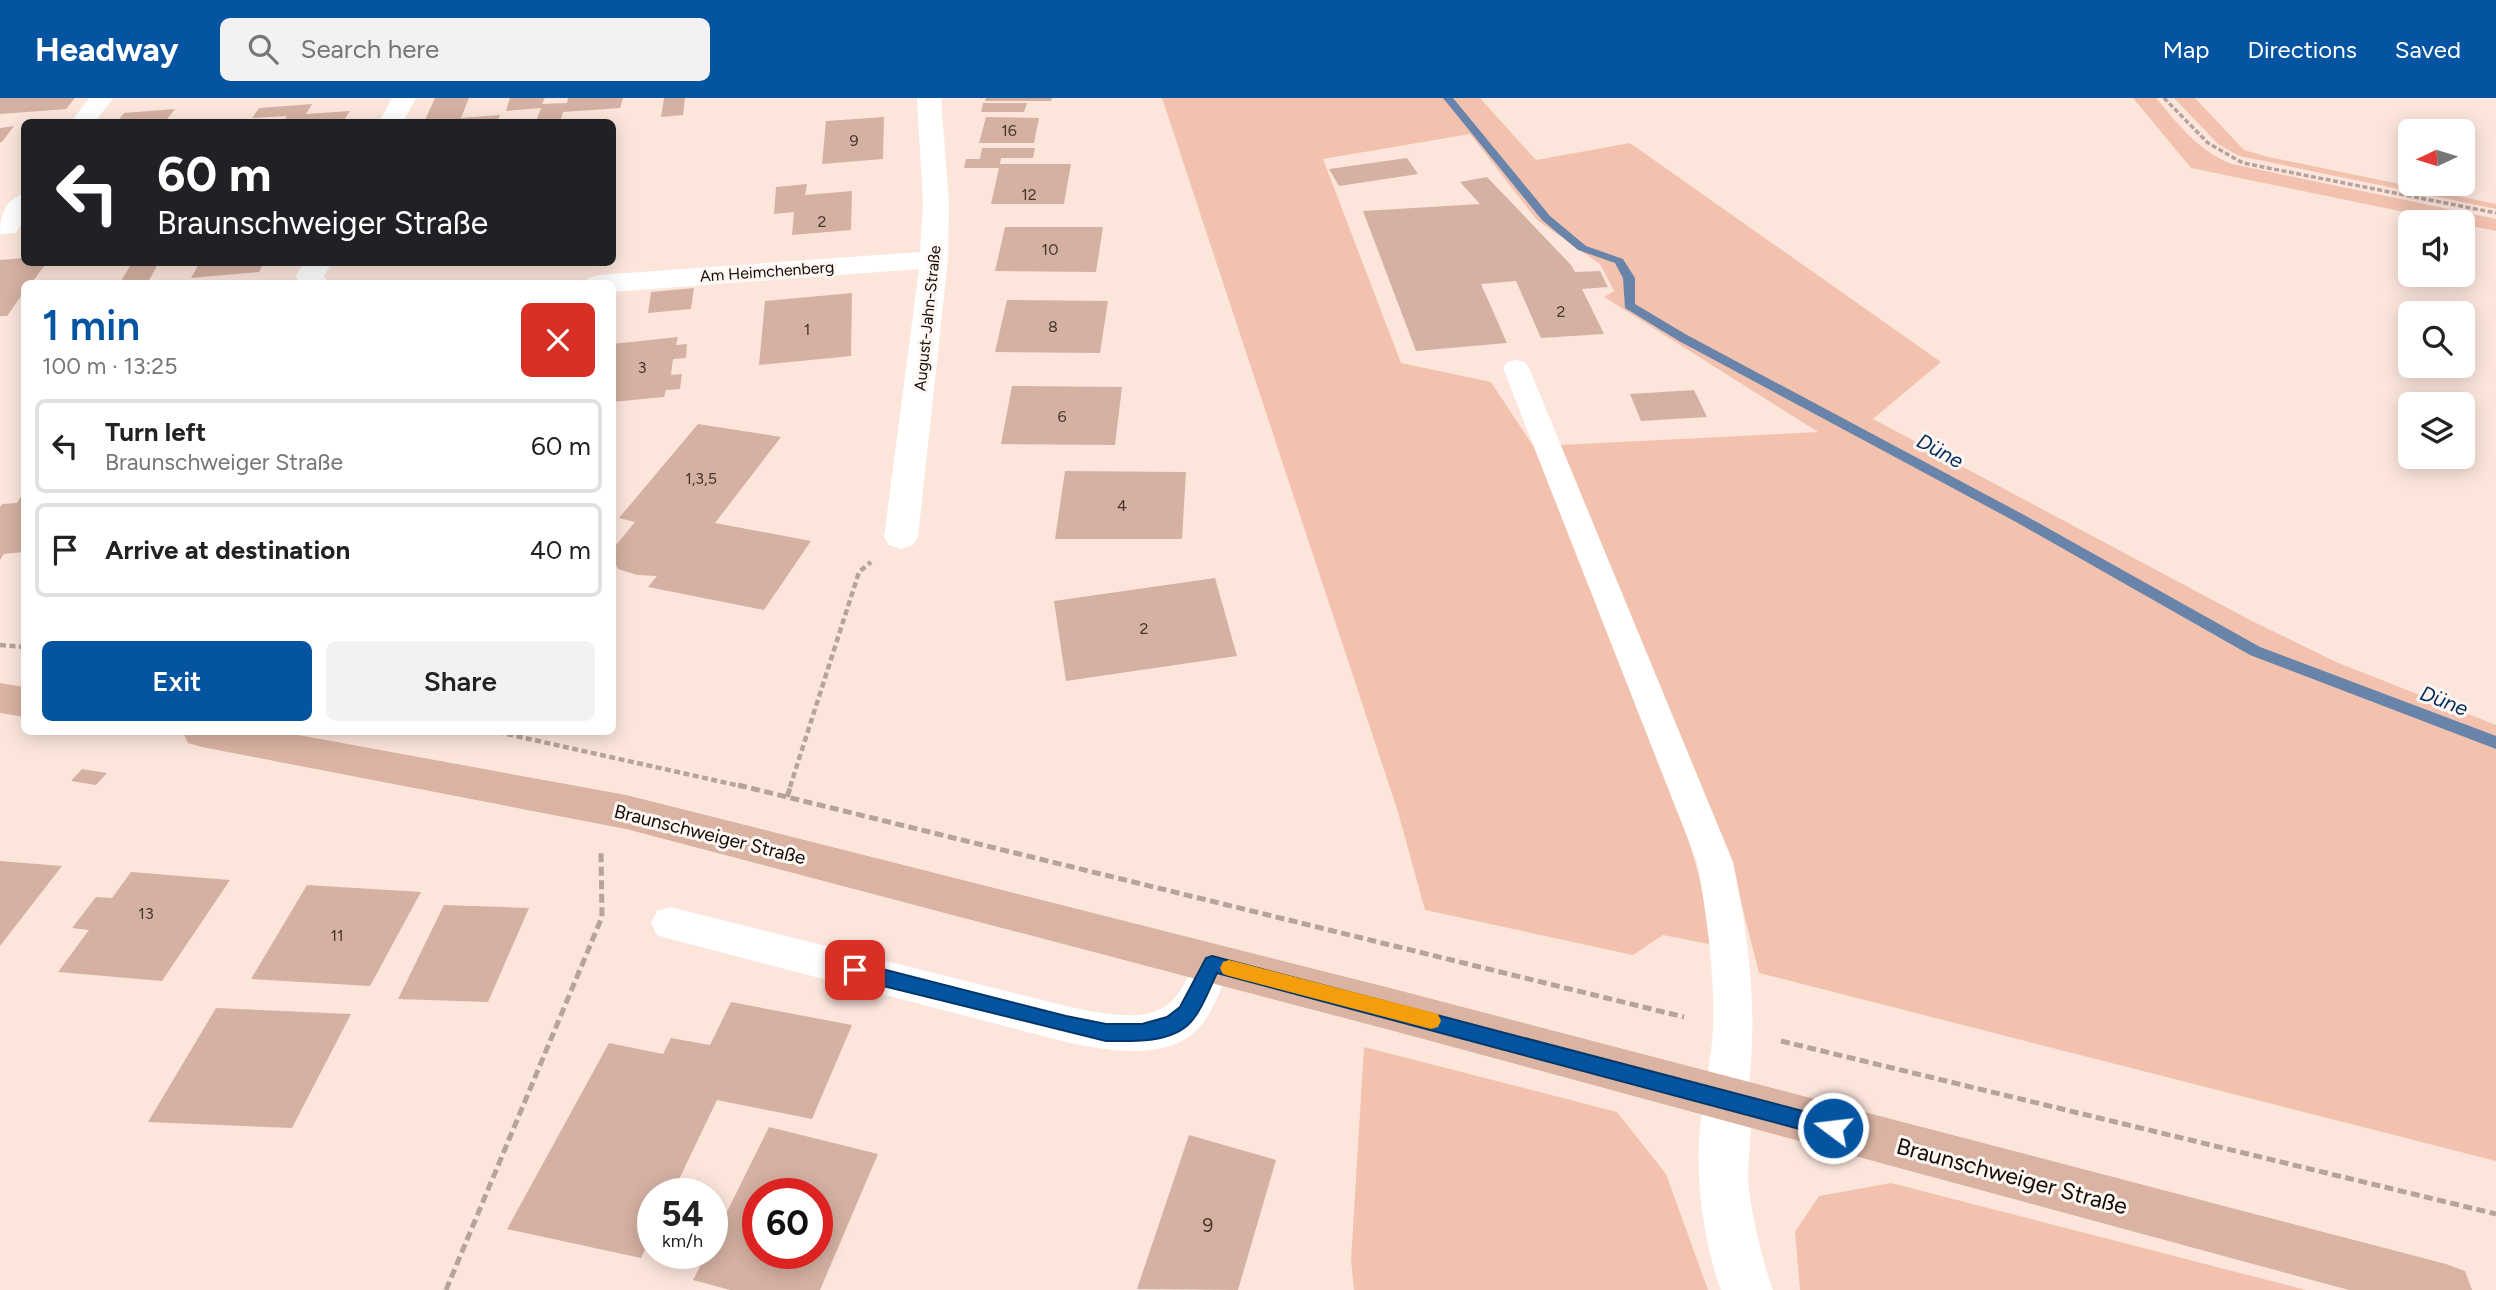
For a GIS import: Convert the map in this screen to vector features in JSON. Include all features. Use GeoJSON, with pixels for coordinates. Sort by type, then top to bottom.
{"type":"FeatureCollection","features":[{"type":"Feature","properties":{"kind":"main road"},"geometry":{"type":"LineString","coordinates":[[0,698],[21,702]]}},
{"type":"Feature","properties":{"kind":"main road","name":"Braunschweiger Straße"},"geometry":{"type":"LineString","coordinates":[[218,735],[626,812],[2446,1290]]}},
{"type":"Feature","properties":{"kind":"street"},"geometry":{"type":"LineString","coordinates":[[85,119],[101,98]]}},
{"type":"Feature","properties":{"kind":"street"},"geometry":{"type":"LineString","coordinates":[[393,119],[404,98]]}},
{"type":"Feature","properties":{"kind":"street","name":"August-Jahn-Straße"},"geometry":{"type":"LineString","coordinates":[[901,537],[934,259],[936,203],[929,98]]}},
{"type":"Feature","properties":{"kind":"street"},"geometry":{"type":"LineString","coordinates":[[6,227],[21,206]]}},
{"type":"Feature","properties":{"kind":"street","name":"Am Heimchenberg"},"geometry":{"type":"LineString","coordinates":[[616,283],[934,259]]}},
{"type":"Feature","properties":{"kind":"street"},"geometry":{"type":"LineString","coordinates":[[1727,1101],[1723,1180],[1740,1272],[1747,1290]]}},
{"type":"Feature","properties":{"kind":"lane"},"geometry":{"type":"LineString","coordinates":[[1516,368],[1715,862],[1727,922],[1732,1029],[1727,1101]]}},
{"type":"Feature","properties":{"kind":"lane"},"geometry":{"type":"LineString","coordinates":[[670,923],[1106,1032],[1142,1032],[1172,1025],[1187,1013],[1212,964]]}},
{"type":"Feature","properties":{"kind":"path"},"geometry":{"type":"LineString","coordinates":[[2164,98],[2203,142],[2223,155],[2243,163],[2496,213]]}},
{"type":"Feature","properties":{"kind":"path"},"geometry":{"type":"LineString","coordinates":[[787,797],[859,572],[901,537]]}},
{"type":"Feature","properties":{"kind":"path"},"geometry":{"type":"LineString","coordinates":[[0,645],[21,647]]}},
{"type":"Feature","properties":{"kind":"path"},"geometry":{"type":"LineString","coordinates":[[512,735],[661,766],[2496,1214]]}},
{"type":"Feature","properties":{"kind":"path"},"geometry":{"type":"LineString","coordinates":[[446,1290],[602,917],[600,850],[661,766]]}},
{"type":"Feature","properties":{"kind":"shaded area"},"geometry":{"type":"Polygon","coordinates":[[[1162,98],[1480,98],[1536,160],[1630,143],[1941,362],[1873,419],[2250,620],[2336,662],[2496,725],[2496,1161],[1759,973],[1733,870],[1560,445],[1818,432],[1604,297],[1614,291],[1600,264],[1537,220],[1470,134],[1323,159],[1401,363],[1491,382],[1534,447],[1687,835],[1702,886],[1714,945],[1663,935],[1633,955],[1425,910],[1398,812],[1162,98]]]}},
{"type":"Feature","properties":{"kind":"shaded area"},"geometry":{"type":"Polygon","coordinates":[[[2133,98],[2156,98],[2199,145],[2232,164],[2453,210],[2398,211],[2191,168],[2133,98]]]}},
{"type":"Feature","properties":{"kind":"shaded area"},"geometry":{"type":"Polygon","coordinates":[[[2174,98],[2195,98],[2244,150],[2398,184],[2398,189],[2239,156],[2218,144],[2174,98]]]}},
{"type":"Feature","properties":{"kind":"shaded area"},"geometry":{"type":"Polygon","coordinates":[[[2433,196],[2457,196],[2496,204],[2496,209],[2433,196]]]}},
{"type":"Feature","properties":{"kind":"shaded area"},"geometry":{"type":"Polygon","coordinates":[[[2475,215],[2496,219],[2496,231],[2475,227],[2475,215]]]}},
{"type":"Feature","properties":{"kind":"shaded area"},"geometry":{"type":"Polygon","coordinates":[[[1364,1047],[1617,1112],[1666,1174],[1708,1290],[1354,1290],[1351,1260],[1364,1047]]]}},
{"type":"Feature","properties":{"kind":"shaded area"},"geometry":{"type":"Polygon","coordinates":[[[1891,1183],[2306,1290],[1800,1290],[1795,1232],[1819,1196],[1891,1183]]]}},
{"type":"Feature","properties":{"kind":"building"},"geometry":{"type":"Polygon","coordinates":[[[0,98],[75,98],[66,109],[0,114],[0,98]]]}},
{"type":"Feature","properties":{"kind":"building"},"geometry":{"type":"Polygon","coordinates":[[[435,98],[469,98],[461,118],[500,115],[498,119],[425,119],[435,98]]]}},
{"type":"Feature","properties":{"kind":"building"},"geometry":{"type":"Polygon","coordinates":[[[510,98],[545,98],[542,104],[567,103],[568,98],[623,98],[620,108],[563,112],[561,119],[537,119],[541,108],[506,111],[510,98]]]}},
{"type":"Feature","properties":{"kind":"building"},"geometry":{"type":"Polygon","coordinates":[[[664,98],[685,98],[683,115],[661,117],[664,98]]]}},
{"type":"Feature","properties":{"kind":"building"},"geometry":{"type":"Polygon","coordinates":[[[986,98],[1052,98],[1051,101],[985,101],[986,98]]]}},
{"type":"Feature","properties":{"kind":"building"},"geometry":{"type":"Polygon","coordinates":[[[983,103],[1027,103],[1024,112],[981,112],[983,103]]]}},
{"type":"Feature","properties":{"kind":"building"},"geometry":{"type":"Polygon","coordinates":[[[312,104],[306,114],[350,111],[345,119],[285,119],[287,116],[252,118],[259,108],[312,104]]]}},
{"type":"Feature","properties":{"kind":"building"},"geometry":{"type":"Polygon","coordinates":[[[175,109],[167,119],[119,119],[124,113],[175,109]]]}},
{"type":"Feature","properties":{"kind":"building"},"geometry":{"type":"Polygon","coordinates":[[[884,117],[883,159],[822,164],[826,121],[884,117]]]}},
{"type":"Feature","properties":{"kind":"building"},"geometry":{"type":"Polygon","coordinates":[[[986,117],[1039,118],[1034,143],[979,143],[986,117]]]}},
{"type":"Feature","properties":{"kind":"building"},"geometry":{"type":"Polygon","coordinates":[[[14,126],[2,142],[0,142],[0,128],[14,126]]]}},
{"type":"Feature","properties":{"kind":"building"},"geometry":{"type":"Polygon","coordinates":[[[982,148],[1035,148],[1033,158],[1001,158],[1000,164],[1071,164],[1064,204],[991,204],[999,168],[964,168],[966,159],[980,159],[982,148]]]}},
{"type":"Feature","properties":{"kind":"building"},"geometry":{"type":"Polygon","coordinates":[[[1407,158],[1418,174],[1339,186],[1329,169],[1407,158]]]}},
{"type":"Feature","properties":{"kind":"building"},"geometry":{"type":"Polygon","coordinates":[[[1487,177],[1575,272],[1600,271],[1608,287],[1582,289],[1604,334],[1541,338],[1516,281],[1481,284],[1507,343],[1416,351],[1363,211],[1480,204],[1460,182],[1487,177]]]}},
{"type":"Feature","properties":{"kind":"building"},"geometry":{"type":"Polygon","coordinates":[[[807,184],[805,195],[852,191],[851,230],[792,235],[794,212],[774,214],[776,187],[807,184]]]}},
{"type":"Feature","properties":{"kind":"building"},"geometry":{"type":"Polygon","coordinates":[[[1005,227],[1103,227],[1096,272],[995,271],[1005,227]]]}},
{"type":"Feature","properties":{"kind":"building"},"geometry":{"type":"Polygon","coordinates":[[[21,258],[21,266],[44,266],[34,280],[21,280],[21,296],[7,316],[0,316],[0,260],[21,258]]]}},
{"type":"Feature","properties":{"kind":"building"},"geometry":{"type":"Polygon","coordinates":[[[130,266],[157,266],[149,280],[121,280],[130,266]]]}},
{"type":"Feature","properties":{"kind":"building"},"geometry":{"type":"Polygon","coordinates":[[[198,266],[262,266],[259,272],[191,278],[198,266]]]}},
{"type":"Feature","properties":{"kind":"building"},"geometry":{"type":"Polygon","coordinates":[[[694,288],[691,309],[648,313],[651,292],[694,288]]]}},
{"type":"Feature","properties":{"kind":"building"},"geometry":{"type":"Polygon","coordinates":[[[852,293],[851,356],[759,365],[765,301],[852,293]]]}},
{"type":"Feature","properties":{"kind":"building"},"geometry":{"type":"Polygon","coordinates":[[[1007,300],[1108,301],[1100,353],[995,352],[1007,300]]]}},
{"type":"Feature","properties":{"kind":"building"},"geometry":{"type":"Polygon","coordinates":[[[678,337],[676,345],[687,344],[686,358],[673,359],[671,375],[682,374],[680,389],[666,390],[664,397],[616,402],[616,344],[678,337]]]}},
{"type":"Feature","properties":{"kind":"building"},"geometry":{"type":"Polygon","coordinates":[[[1012,386],[1122,387],[1115,445],[1001,444],[1012,386]]]}},
{"type":"Feature","properties":{"kind":"building"},"geometry":{"type":"Polygon","coordinates":[[[1694,390],[1707,417],[1641,421],[1630,394],[1694,390]]]}},
{"type":"Feature","properties":{"kind":"building"},"geometry":{"type":"Polygon","coordinates":[[[698,424],[781,437],[715,523],[811,541],[764,610],[648,587],[657,576],[637,575],[618,569],[616,545],[635,522],[619,518],[698,424]]]}},
{"type":"Feature","properties":{"kind":"building"},"geometry":{"type":"Polygon","coordinates":[[[1065,471],[1186,472],[1182,539],[1055,539],[1065,471]]]}},
{"type":"Feature","properties":{"kind":"building"},"geometry":{"type":"Polygon","coordinates":[[[21,496],[21,552],[4,554],[0,560],[0,507],[2,504],[17,503],[21,496]]]}},
{"type":"Feature","properties":{"kind":"building"},"geometry":{"type":"Polygon","coordinates":[[[1215,578],[1237,656],[1066,681],[1054,601],[1215,578]]]}},
{"type":"Feature","properties":{"kind":"building"},"geometry":{"type":"Polygon","coordinates":[[[82,769],[107,773],[96,785],[71,781],[82,769]]]}},
{"type":"Feature","properties":{"kind":"building"},"geometry":{"type":"Polygon","coordinates":[[[0,861],[62,866],[0,946],[0,861]]]}},
{"type":"Feature","properties":{"kind":"building"},"geometry":{"type":"Polygon","coordinates":[[[131,872],[230,880],[162,981],[58,972],[89,930],[72,928],[96,897],[112,898],[131,872]]]}},
{"type":"Feature","properties":{"kind":"building"},"geometry":{"type":"Polygon","coordinates":[[[307,885],[421,892],[370,986],[251,979],[307,885]]]}},
{"type":"Feature","properties":{"kind":"building"},"geometry":{"type":"Polygon","coordinates":[[[444,905],[529,908],[488,1002],[398,999],[444,905]]]}},
{"type":"Feature","properties":{"kind":"building"},"geometry":{"type":"Polygon","coordinates":[[[731,1002],[852,1025],[812,1119],[717,1100],[680,1178],[637,1178],[637,1257],[507,1229],[609,1043],[663,1054],[671,1038],[710,1045],[731,1002]]]}},
{"type":"Feature","properties":{"kind":"building"},"geometry":{"type":"Polygon","coordinates":[[[216,1008],[351,1014],[292,1128],[148,1122],[216,1008]]]}},
{"type":"Feature","properties":{"kind":"building"},"geometry":{"type":"Polygon","coordinates":[[[769,1127],[878,1154],[833,1260],[833,1178],[744,1178],[769,1127]]]}},
{"type":"Feature","properties":{"kind":"building"},"geometry":{"type":"Polygon","coordinates":[[[1189,1135],[1276,1160],[1238,1290],[1137,1289],[1189,1135]]]}},
{"type":"Feature","properties":{"kind":"building"},"geometry":{"type":"Polygon","coordinates":[[[742,1181],[742,1269],[829,1269],[820,1290],[730,1290],[693,1280],[699,1269],[728,1269],[728,1210],[742,1181]]]}},
{"type":"Feature","properties":{"kind":"waterway","name":"Düne"},"geometry":{"type":"LineString","coordinates":[[1448,98],[1546,218],[1582,248],[1619,261],[1629,278],[1629,305],[1683,338],[2021,519],[2255,651],[2496,743]]}},
{"type":"Feature","properties":{"kind":"slow traffic"},"geometry":{"type":"LineString","coordinates":[[1229,968],[1431,1021]]}},
{"type":"Feature","properties":{"kind":"route"},"geometry":{"type":"LineString","coordinates":[[855,970],[1066,1024],[1106,1032],[1142,1032],[1172,1025],[1187,1013],[1212,964],[1833,1128]]}}]}
